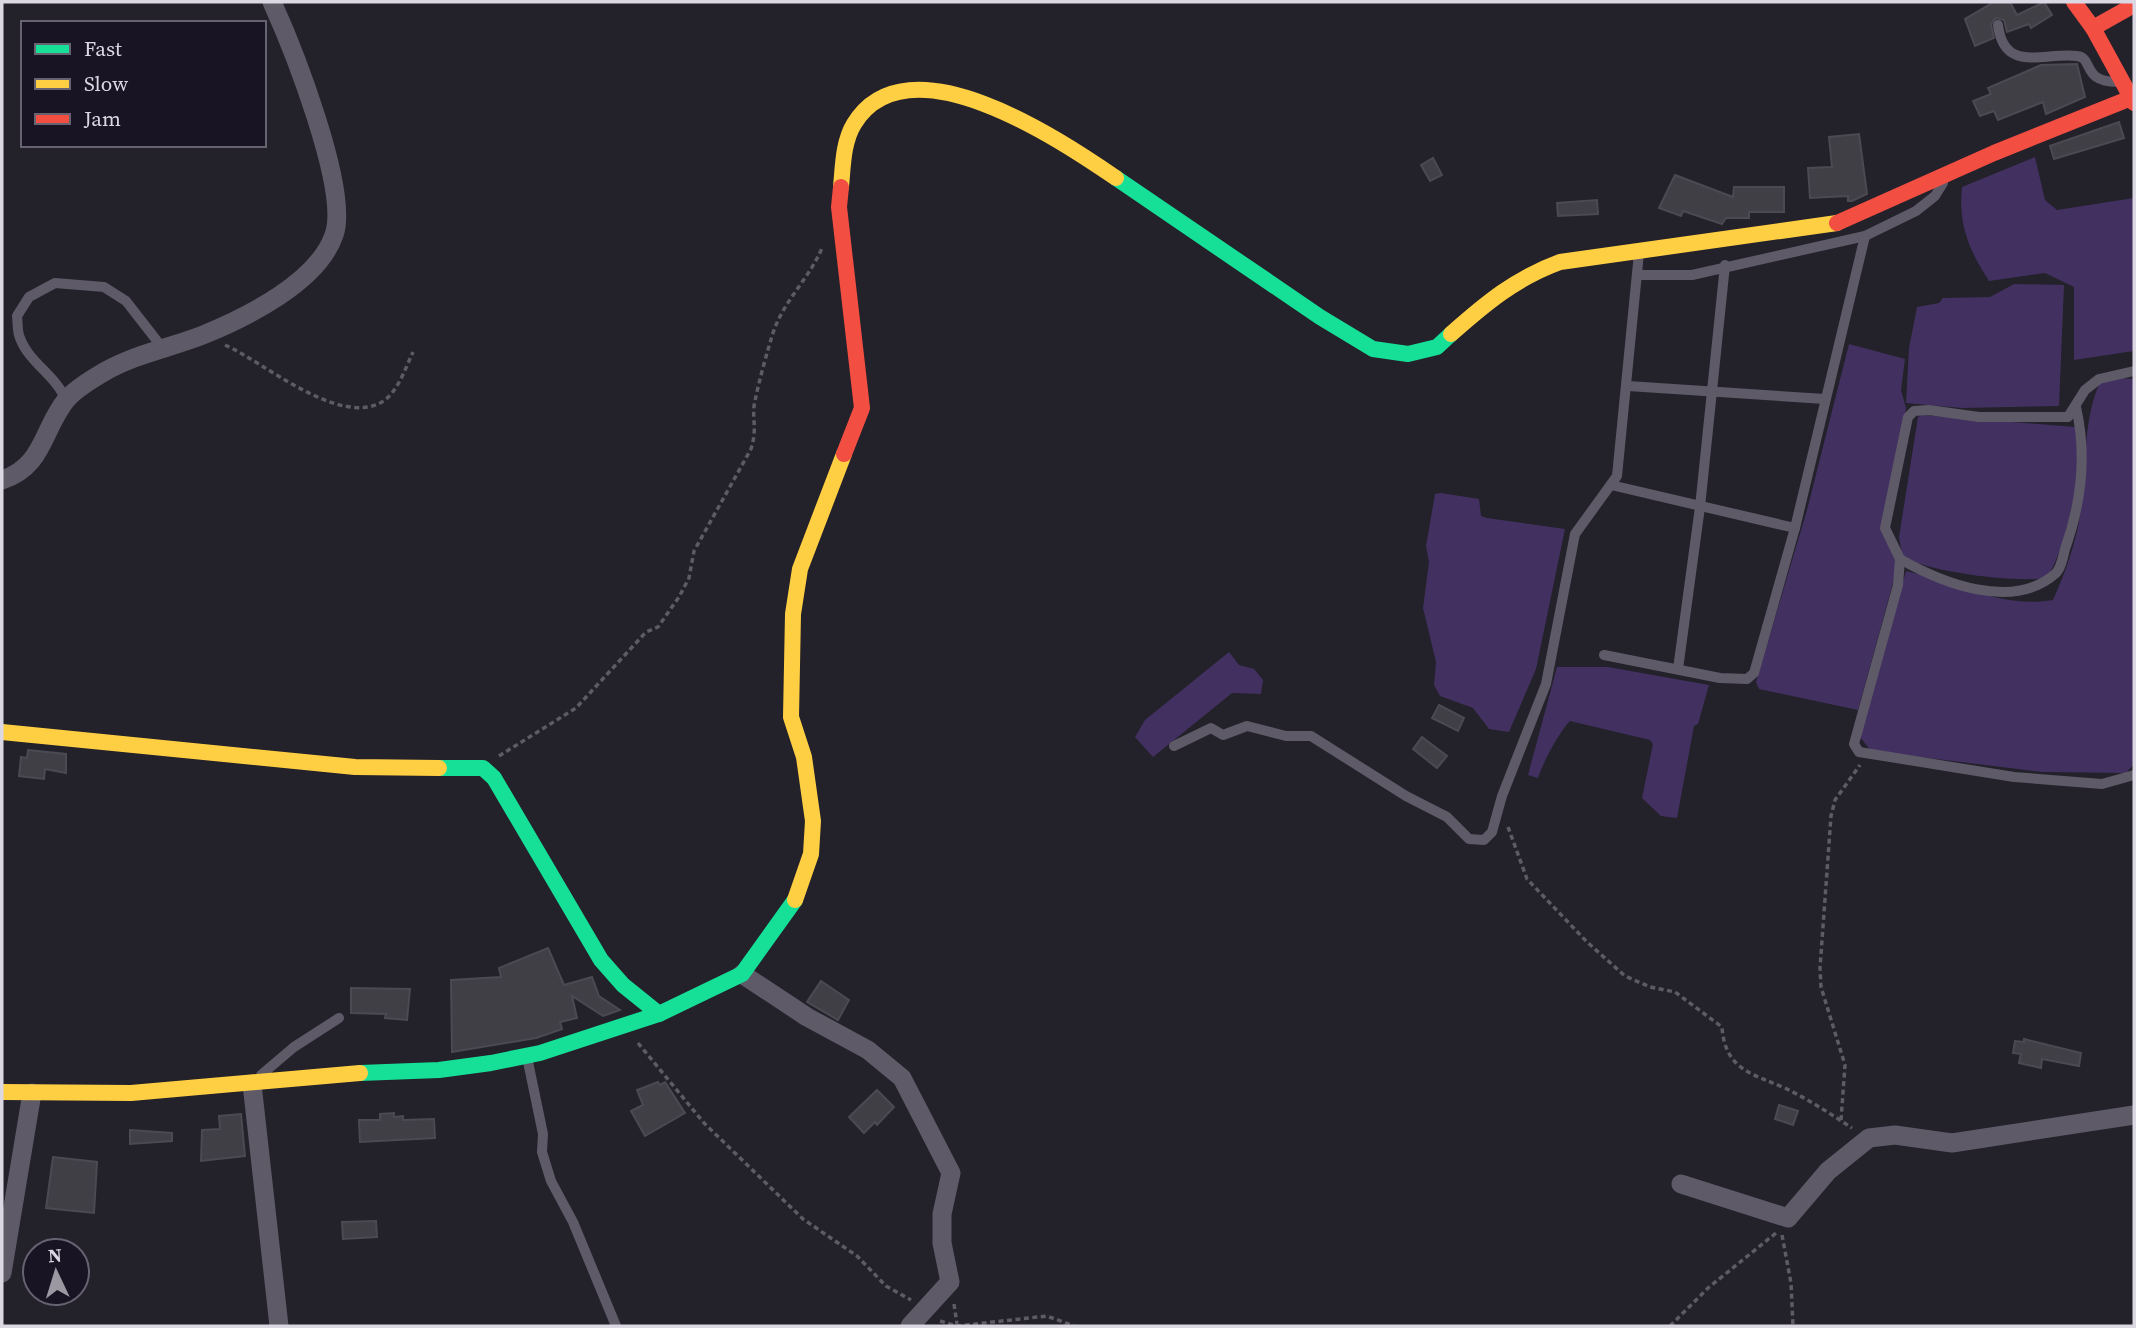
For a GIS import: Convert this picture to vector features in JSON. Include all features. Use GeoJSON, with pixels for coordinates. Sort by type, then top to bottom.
{"type":"FeatureCollection","features":[{"type":"Feature","properties":{"kind":"street"},"geometry":{"type":"LineString","coordinates":[[2,480],[18,475],[32,462],[66,401],[105,372],[161,346],[202,335],[250,312],[309,275],[335,234],[337,205],[324,149],[303,73],[272,2]]}},
{"type":"Feature","properties":{"kind":"street"},"geometry":{"type":"LineString","coordinates":[[2,1092],[131,1093],[385,1071],[439,1070],[527,1056],[659,1014],[742,974],[792,908],[811,854],[813,821],[804,757],[791,717],[793,614],[800,569],[862,408],[840,217],[844,150],[852,125],[870,103],[885,95],[899,91],[939,90],[964,96],[1025,124],[1087,158],[1320,317],[1373,349],[1408,354],[1437,348],[1495,295],[1528,274],[1560,261],[1841,223],[1878,209],[2038,133],[2132,101],[2093,28],[2074,2]]}},
{"type":"Feature","properties":{"kind":"street"},"geometry":{"type":"LineString","coordinates":[[2093,28],[2134,5]]}},
{"type":"Feature","properties":{"kind":"street"},"geometry":{"type":"LineString","coordinates":[[2,732],[355,767],[483,768],[494,778],[576,922],[601,960],[623,985],[659,1014]]}},
{"type":"Feature","properties":{"kind":"street"},"geometry":{"type":"LineString","coordinates":[[742,974],[807,1017],[868,1050],[902,1078],[951,1173],[942,1214],[942,1243],[950,1282],[920,1317]]}},
{"type":"Feature","properties":{"kind":"street"},"geometry":{"type":"LineString","coordinates":[[252,1084],[279,1326]]}},
{"type":"Feature","properties":{"kind":"street"},"geometry":{"type":"LineString","coordinates":[[2,1273],[32,1093]]}},
{"type":"Feature","properties":{"kind":"street"},"geometry":{"type":"LineString","coordinates":[[1681,1184],[1788,1218],[1828,1171],[1869,1138],[1895,1135],[1952,1143],[2134,1115]]}},
{"type":"Feature","properties":{"kind":"lane"},"geometry":{"type":"LineString","coordinates":[[1998,25],[2000,40],[2005,50],[2040,59],[2078,55],[2084,59],[2092,76],[2102,82],[2122,82]]}},
{"type":"Feature","properties":{"kind":"lane"},"geometry":{"type":"LineString","coordinates":[[1637,275],[1692,275],[1725,265],[1865,236],[1916,211],[1935,196],[1948,174]]}},
{"type":"Feature","properties":{"kind":"lane"},"geometry":{"type":"LineString","coordinates":[[1604,655],[1720,678],[1747,679],[1754,673],[1795,528],[1865,236]]}},
{"type":"Feature","properties":{"kind":"lane"},"geometry":{"type":"LineString","coordinates":[[1174,746],[1211,728],[1223,735],[1247,726],[1286,736],[1311,736],[1406,796],[1447,817],[1469,839],[1484,840],[1492,832],[1546,684],[1575,534],[1617,476],[1628,387],[1639,249]]}},
{"type":"Feature","properties":{"kind":"lane"},"geometry":{"type":"LineString","coordinates":[[1678,669],[1700,507],[1725,265]]}},
{"type":"Feature","properties":{"kind":"lane"},"geometry":{"type":"LineString","coordinates":[[66,401],[62,389],[32,358],[20,338],[17,316],[29,297],[55,283],[104,287],[126,302],[161,346]]}},
{"type":"Feature","properties":{"kind":"lane"},"geometry":{"type":"LineString","coordinates":[[2134,371],[2099,379],[2085,390],[2068,417],[2038,419],[1914,411],[1908,417],[1885,528],[1900,559],[1898,586],[1854,744],[1859,752],[1904,762],[2026,778],[2102,784],[2134,775]]}},
{"type":"Feature","properties":{"kind":"lane"},"geometry":{"type":"LineString","coordinates":[[1628,387],[1825,399]]}},
{"type":"Feature","properties":{"kind":"lane"},"geometry":{"type":"LineString","coordinates":[[1900,559],[1930,576],[1980,592],[2038,584],[2058,572],[2074,525],[2080,489],[2082,433],[2076,407]]}},
{"type":"Feature","properties":{"kind":"lane"},"geometry":{"type":"LineString","coordinates":[[1611,485],[1795,528]]}},
{"type":"Feature","properties":{"kind":"lane"},"geometry":{"type":"LineString","coordinates":[[252,1084],[294,1047],[339,1018]]}},
{"type":"Feature","properties":{"kind":"lane"},"geometry":{"type":"LineString","coordinates":[[527,1056],[544,1134],[542,1152],[551,1181],[573,1222],[616,1326]]}},
{"type":"Feature","properties":{"kind":"path"},"geometry":{"type":"LineString","coordinates":[[483,768],[514,744],[576,708],[646,632],[658,627],[679,597],[689,578],[694,551],[751,449],[757,431],[754,404],[773,334],[785,304],[812,271],[830,230],[840,217]]}},
{"type":"Feature","properties":{"kind":"path"},"geometry":{"type":"LineString","coordinates":[[202,335],[238,351],[318,397],[349,407],[366,407],[382,402],[396,388],[413,352]]}},
{"type":"Feature","properties":{"kind":"path"},"geometry":{"type":"LineString","coordinates":[[1841,1120],[1845,1065],[1821,987],[1820,968],[1831,816],[1835,800],[1864,760],[1859,752]]}},
{"type":"Feature","properties":{"kind":"path"},"geometry":{"type":"LineString","coordinates":[[1499,808],[1527,879],[1587,942],[1625,976],[1650,987],[1675,992],[1701,1009],[1722,1027],[1723,1041],[1733,1060],[1757,1079],[1785,1088],[1869,1138]]}},
{"type":"Feature","properties":{"kind":"path"},"geometry":{"type":"LineString","coordinates":[[632,1024],[641,1047],[704,1123],[803,1219],[857,1256],[920,1317],[957,1325],[1047,1315],[1074,1326]]}},
{"type":"Feature","properties":{"kind":"path"},"geometry":{"type":"LineString","coordinates":[[1670,1326],[1708,1287],[1782,1228],[1791,1283],[1793,1326]]}},
{"type":"Feature","properties":{"kind":"shaded area"},"geometry":{"type":"Polygon","coordinates":[[[2035,157],[2045,200],[2057,210],[2134,198],[2134,351],[2074,360],[2074,287],[2045,273],[1989,281],[1976,258],[1966,236],[1962,213],[1962,187],[2035,157]]]}},
{"type":"Feature","properties":{"kind":"shaded area"},"geometry":{"type":"Polygon","coordinates":[[[2014,284],[2064,285],[2059,406],[1962,408],[1906,403],[1909,348],[1917,307],[1939,303],[1943,298],[1990,297],[2014,284]]]}},
{"type":"Feature","properties":{"kind":"shaded area"},"geometry":{"type":"Polygon","coordinates":[[[1849,344],[1905,359],[1901,390],[1906,408],[1903,433],[1882,528],[1897,561],[1896,572],[1858,710],[1759,689],[1756,682],[1807,510],[1849,344]]]}},
{"type":"Feature","properties":{"kind":"shaded area"},"geometry":{"type":"Polygon","coordinates":[[[2120,378],[2134,379],[2134,764],[2126,773],[2043,772],[1871,751],[1860,737],[1906,571],[1997,598],[2034,602],[2053,600],[2068,564],[2078,526],[2088,426],[2095,397],[2100,382],[2120,378]]]}},
{"type":"Feature","properties":{"kind":"shaded area"},"geometry":{"type":"Polygon","coordinates":[[[1923,415],[2075,427],[2079,459],[2077,481],[2067,527],[2046,578],[2015,579],[1972,575],[1931,567],[1902,556],[1899,537],[1918,417],[1923,415]]]}},
{"type":"Feature","properties":{"kind":"shaded area"},"geometry":{"type":"Polygon","coordinates":[[[1435,494],[1479,499],[1481,516],[1487,518],[1565,529],[1536,669],[1509,732],[1489,729],[1473,708],[1440,696],[1434,685],[1436,662],[1423,608],[1429,562],[1426,546],[1435,494]]]}},
{"type":"Feature","properties":{"kind":"shaded area"},"geometry":{"type":"Polygon","coordinates":[[[1229,652],[1239,665],[1254,669],[1263,680],[1261,694],[1232,693],[1153,757],[1135,737],[1145,720],[1229,652]]]}},
{"type":"Feature","properties":{"kind":"shaded area"},"geometry":{"type":"Polygon","coordinates":[[[1557,667],[1608,667],[1709,685],[1698,724],[1694,726],[1677,818],[1661,816],[1642,798],[1653,744],[1650,740],[1570,721],[1552,747],[1538,778],[1528,775],[1557,667]]]}},
{"type":"Feature","properties":{"kind":"building"},"geometry":{"type":"Polygon","coordinates":[[[1994,2],[2010,2],[2017,15],[2044,2],[2052,15],[2031,28],[2029,24],[2007,32],[2004,20],[1996,18],[1991,24],[1994,38],[1975,46],[1965,19],[1994,2]]]}},
{"type":"Feature","properties":{"kind":"building"},"geometry":{"type":"Polygon","coordinates":[[[2077,64],[2085,97],[2046,114],[2043,102],[1998,120],[1994,111],[1980,116],[1973,101],[1991,94],[1988,88],[2041,65],[2077,64]]]}},
{"type":"Feature","properties":{"kind":"building"},"geometry":{"type":"Polygon","coordinates":[[[2119,122],[2124,138],[2054,159],[2050,146],[2119,122]]]}},
{"type":"Feature","properties":{"kind":"building"},"geometry":{"type":"Polygon","coordinates":[[[1859,134],[1867,194],[1852,201],[1848,201],[1848,196],[1810,198],[1808,168],[1832,167],[1829,137],[1859,134]]]}},
{"type":"Feature","properties":{"kind":"building"},"geometry":{"type":"Polygon","coordinates":[[[1433,158],[1442,175],[1430,181],[1421,165],[1433,158]]]}},
{"type":"Feature","properties":{"kind":"building"},"geometry":{"type":"Polygon","coordinates":[[[1675,175],[1733,197],[1734,187],[1784,187],[1784,212],[1749,212],[1749,218],[1726,218],[1722,224],[1683,211],[1681,216],[1659,208],[1675,175]]]}},
{"type":"Feature","properties":{"kind":"building"},"geometry":{"type":"Polygon","coordinates":[[[1597,200],[1598,214],[1558,216],[1557,203],[1597,200]]]}},
{"type":"Feature","properties":{"kind":"building"},"geometry":{"type":"Polygon","coordinates":[[[1439,705],[1464,718],[1458,731],[1432,718],[1439,705]]]}},
{"type":"Feature","properties":{"kind":"building"},"geometry":{"type":"Polygon","coordinates":[[[1422,737],[1447,756],[1437,768],[1413,749],[1422,737]]]}},
{"type":"Feature","properties":{"kind":"building"},"geometry":{"type":"Polygon","coordinates":[[[28,750],[66,754],[66,773],[45,769],[44,779],[19,776],[21,757],[27,758],[28,750]]]}},
{"type":"Feature","properties":{"kind":"building"},"geometry":{"type":"Polygon","coordinates":[[[548,948],[564,985],[592,977],[599,996],[620,1010],[603,1016],[572,996],[577,1018],[560,1022],[562,1029],[536,1038],[452,1052],[451,980],[501,977],[499,968],[548,948]]]}},
{"type":"Feature","properties":{"kind":"building"},"geometry":{"type":"Polygon","coordinates":[[[821,981],[849,1000],[838,1020],[807,1002],[821,981]]]}},
{"type":"Feature","properties":{"kind":"building"},"geometry":{"type":"Polygon","coordinates":[[[351,988],[410,989],[407,1020],[385,1018],[386,1014],[351,1013],[351,988]]]}},
{"type":"Feature","properties":{"kind":"building"},"geometry":{"type":"Polygon","coordinates":[[[2024,1039],[2081,1053],[2079,1066],[2042,1059],[2041,1068],[2019,1063],[2021,1054],[2013,1053],[2015,1041],[2024,1042],[2024,1039]]]}},
{"type":"Feature","properties":{"kind":"building"},"geometry":{"type":"Polygon","coordinates":[[[658,1082],[660,1085],[665,1082],[685,1113],[645,1136],[631,1111],[643,1105],[637,1090],[658,1082]]]}},
{"type":"Feature","properties":{"kind":"building"},"geometry":{"type":"Polygon","coordinates":[[[877,1090],[894,1107],[877,1125],[875,1122],[864,1133],[849,1117],[877,1090]]]}},
{"type":"Feature","properties":{"kind":"building"},"geometry":{"type":"Polygon","coordinates":[[[1779,1105],[1798,1111],[1793,1125],[1775,1119],[1779,1105]]]}},
{"type":"Feature","properties":{"kind":"building"},"geometry":{"type":"Polygon","coordinates":[[[394,1113],[394,1117],[403,1116],[403,1120],[434,1119],[435,1138],[360,1142],[359,1120],[380,1120],[380,1114],[394,1113]]]}},
{"type":"Feature","properties":{"kind":"building"},"geometry":{"type":"Polygon","coordinates":[[[241,1114],[245,1156],[201,1161],[202,1130],[220,1129],[219,1116],[241,1114]]]}},
{"type":"Feature","properties":{"kind":"building"},"geometry":{"type":"Polygon","coordinates":[[[130,1130],[172,1133],[172,1141],[130,1144],[130,1130]]]}},
{"type":"Feature","properties":{"kind":"building"},"geometry":{"type":"Polygon","coordinates":[[[53,1157],[97,1162],[94,1213],[46,1208],[53,1157]]]}},
{"type":"Feature","properties":{"kind":"building"},"geometry":{"type":"Polygon","coordinates":[[[376,1221],[377,1237],[343,1239],[342,1222],[376,1221]]]}},
{"type":"Feature","properties":{"kind":"traffic: fast"},"geometry":{"type":"LineString","coordinates":[[1116,178],[1320,317],[1373,349],[1408,354],[1437,347],[1451,334]]}},
{"type":"Feature","properties":{"kind":"traffic: fast"},"geometry":{"type":"LineString","coordinates":[[439,768],[483,768],[494,778],[601,960],[623,985],[659,1014]]}},
{"type":"Feature","properties":{"kind":"traffic: fast"},"geometry":{"type":"LineString","coordinates":[[360,1073],[439,1070],[491,1063],[540,1053],[659,1014],[742,974],[795,900]]}},
{"type":"Feature","properties":{"kind":"traffic: slow"},"geometry":{"type":"LineString","coordinates":[[841,187],[846,146],[854,124],[878,100],[909,90],[945,93],[984,104],[1058,141],[1116,178]]}},
{"type":"Feature","properties":{"kind":"traffic: slow"},"geometry":{"type":"LineString","coordinates":[[1451,334],[1502,292],[1560,262],[1837,223]]}},
{"type":"Feature","properties":{"kind":"traffic: slow"},"geometry":{"type":"LineString","coordinates":[[795,900],[811,854],[813,821],[804,757],[791,717],[793,614],[800,569],[844,454]]}},
{"type":"Feature","properties":{"kind":"traffic: slow"},"geometry":{"type":"LineString","coordinates":[[2,732],[355,767],[439,768]]}},
{"type":"Feature","properties":{"kind":"traffic: slow"},"geometry":{"type":"LineString","coordinates":[[2,1092],[131,1093],[360,1073]]}},
{"type":"Feature","properties":{"kind":"traffic: jam"},"geometry":{"type":"LineString","coordinates":[[2074,2],[2093,28],[2134,103]]}},
{"type":"Feature","properties":{"kind":"traffic: jam"},"geometry":{"type":"LineString","coordinates":[[2093,28],[2134,5]]}},
{"type":"Feature","properties":{"kind":"traffic: jam"},"geometry":{"type":"LineString","coordinates":[[1837,223],[1994,153],[2131,98]]}},
{"type":"Feature","properties":{"kind":"traffic: jam"},"geometry":{"type":"LineString","coordinates":[[841,187],[839,207],[862,408],[844,454]]}}]}
